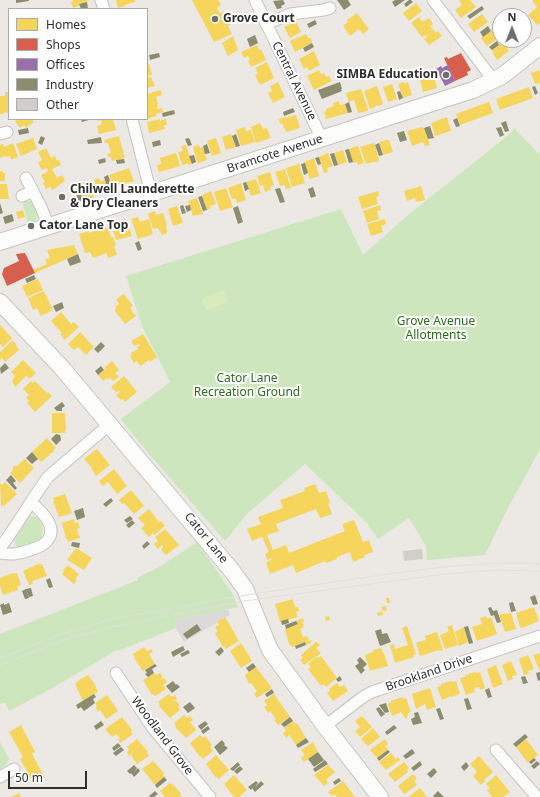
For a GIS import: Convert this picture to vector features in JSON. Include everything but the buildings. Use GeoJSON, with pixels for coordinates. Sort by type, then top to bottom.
{"type":"FeatureCollection","features":[{"type":"Feature","properties":{"kind":"street","name":"Central Avenue"},"geometry":{"type":"LineString","coordinates":[[255,0],[322,139]]}},
{"type":"Feature","properties":{"kind":"street"},"geometry":{"type":"LineString","coordinates":[[433,0],[494,81]]}},
{"type":"Feature","properties":{"kind":"street"},"geometry":{"type":"LineString","coordinates":[[266,24],[290,14],[330,8]]}},
{"type":"Feature","properties":{"kind":"street","name":"Bramcote Avenue"},"geometry":{"type":"LineString","coordinates":[[0,242],[443,101],[494,81],[508,72],[540,46]]}},
{"type":"Feature","properties":{"kind":"street"},"geometry":{"type":"LineString","coordinates":[[132,120],[152,194]]}},
{"type":"Feature","properties":{"kind":"street"},"geometry":{"type":"LineString","coordinates":[[26,178],[49,227]]}},
{"type":"Feature","properties":{"kind":"street"},"geometry":{"type":"LineString","coordinates":[[22,196],[33,191]]}},
{"type":"Feature","properties":{"kind":"street","name":"Cator Lane"},"geometry":{"type":"LineString","coordinates":[[0,302],[62,368],[214,548],[240,581],[245,589],[270,650],[380,797]]}},
{"type":"Feature","properties":{"kind":"street"},"geometry":{"type":"LineString","coordinates":[[0,548],[14,530],[49,476],[110,424]]}},
{"type":"Feature","properties":{"kind":"street"},"geometry":{"type":"LineString","coordinates":[[0,553],[17,554],[40,546],[46,542],[50,531],[50,525],[42,512],[31,502]]}},
{"type":"Feature","properties":{"kind":"street","name":"Brookland Drive"},"geometry":{"type":"LineString","coordinates":[[326,726],[363,697],[372,692],[540,636]]}},
{"type":"Feature","properties":{"kind":"street","name":"Woodland Grove"},"geometry":{"type":"LineString","coordinates":[[116,673],[152,727],[210,797]]}},
{"type":"Feature","properties":{"kind":"street"},"geometry":{"type":"LineString","coordinates":[[496,750],[537,797]]}},
{"type":"Feature","properties":{"kind":"street"},"geometry":{"type":"LineString","coordinates":[[0,777],[14,769]]}},
{"type":"Feature","properties":{"kind":"shaded area"},"geometry":{"type":"Polygon","coordinates":[[[228,609],[230,615],[184,642],[176,628],[175,620],[228,609]]]}},
{"type":"Feature","properties":{"kind":"green space","name":"Grove Avenue Allotments"},"geometry":{"type":"Polygon","coordinates":[[[514,128],[540,155],[540,449],[485,555],[427,560],[426,546],[409,518],[378,539],[367,523],[305,464],[248,513],[225,541],[149,454],[121,419],[170,382],[142,326],[126,276],[341,209],[363,255],[408,215],[511,133],[514,128]]]}},
{"type":"Feature","properties":{"kind":"green space"},"geometry":{"type":"Polygon","coordinates":[[[22,201],[30,202],[38,211],[37,215],[35,215],[37,217],[35,221],[28,223],[22,201]]]}},
{"type":"Feature","properties":{"kind":"green space"},"geometry":{"type":"Polygon","coordinates":[[[223,290],[228,302],[206,311],[201,299],[223,290]]]}},
{"type":"Feature","properties":{"kind":"green space"},"geometry":{"type":"Polygon","coordinates":[[[28,517],[37,517],[41,520],[43,532],[41,540],[21,548],[17,548],[15,544],[16,536],[28,517]]]}},
{"type":"Feature","properties":{"kind":"green space"},"geometry":{"type":"Polygon","coordinates":[[[197,542],[232,593],[238,607],[175,620],[176,628],[115,651],[49,690],[9,711],[5,702],[0,704],[0,634],[138,580],[137,578],[159,567],[197,542]]]}},
{"type":"Feature","properties":{"kind":"green space"},"geometry":{"type":"Polygon","coordinates":[[[0,742],[9,759],[6,765],[0,769],[0,742]]]}},
{"type":"Feature","properties":{"kind":"tram line"},"geometry":{"type":"LineString","coordinates":[[0,658],[77,629],[98,623],[128,616],[258,593],[443,567],[516,563],[540,564]]}},
{"type":"Feature","properties":{"kind":"tram line"},"geometry":{"type":"LineString","coordinates":[[0,665],[64,640],[107,628],[244,601],[445,574],[497,570],[540,571]]}},
{"type":"Feature","properties":{"kind":"place","name":"Grove Court"},"geometry":{"type":"Point","coordinates":[215,19]}},
{"type":"Feature","properties":{"kind":"place","name":"SIMBA Education"},"geometry":{"type":"Point","coordinates":[446,75]}},
{"type":"Feature","properties":{"kind":"place","name":"Chilwell Launderette & Dry Cleaners"},"geometry":{"type":"Point","coordinates":[62,197]}},
{"type":"Feature","properties":{"kind":"place","name":"Cator Lane Top"},"geometry":{"type":"Point","coordinates":[31,226]}},
{"type":"Feature","properties":{"kind":"park label","name":"Cator Lane Recreation Ground"},"geometry":{"type":"Point","coordinates":[247,386]}}]}
